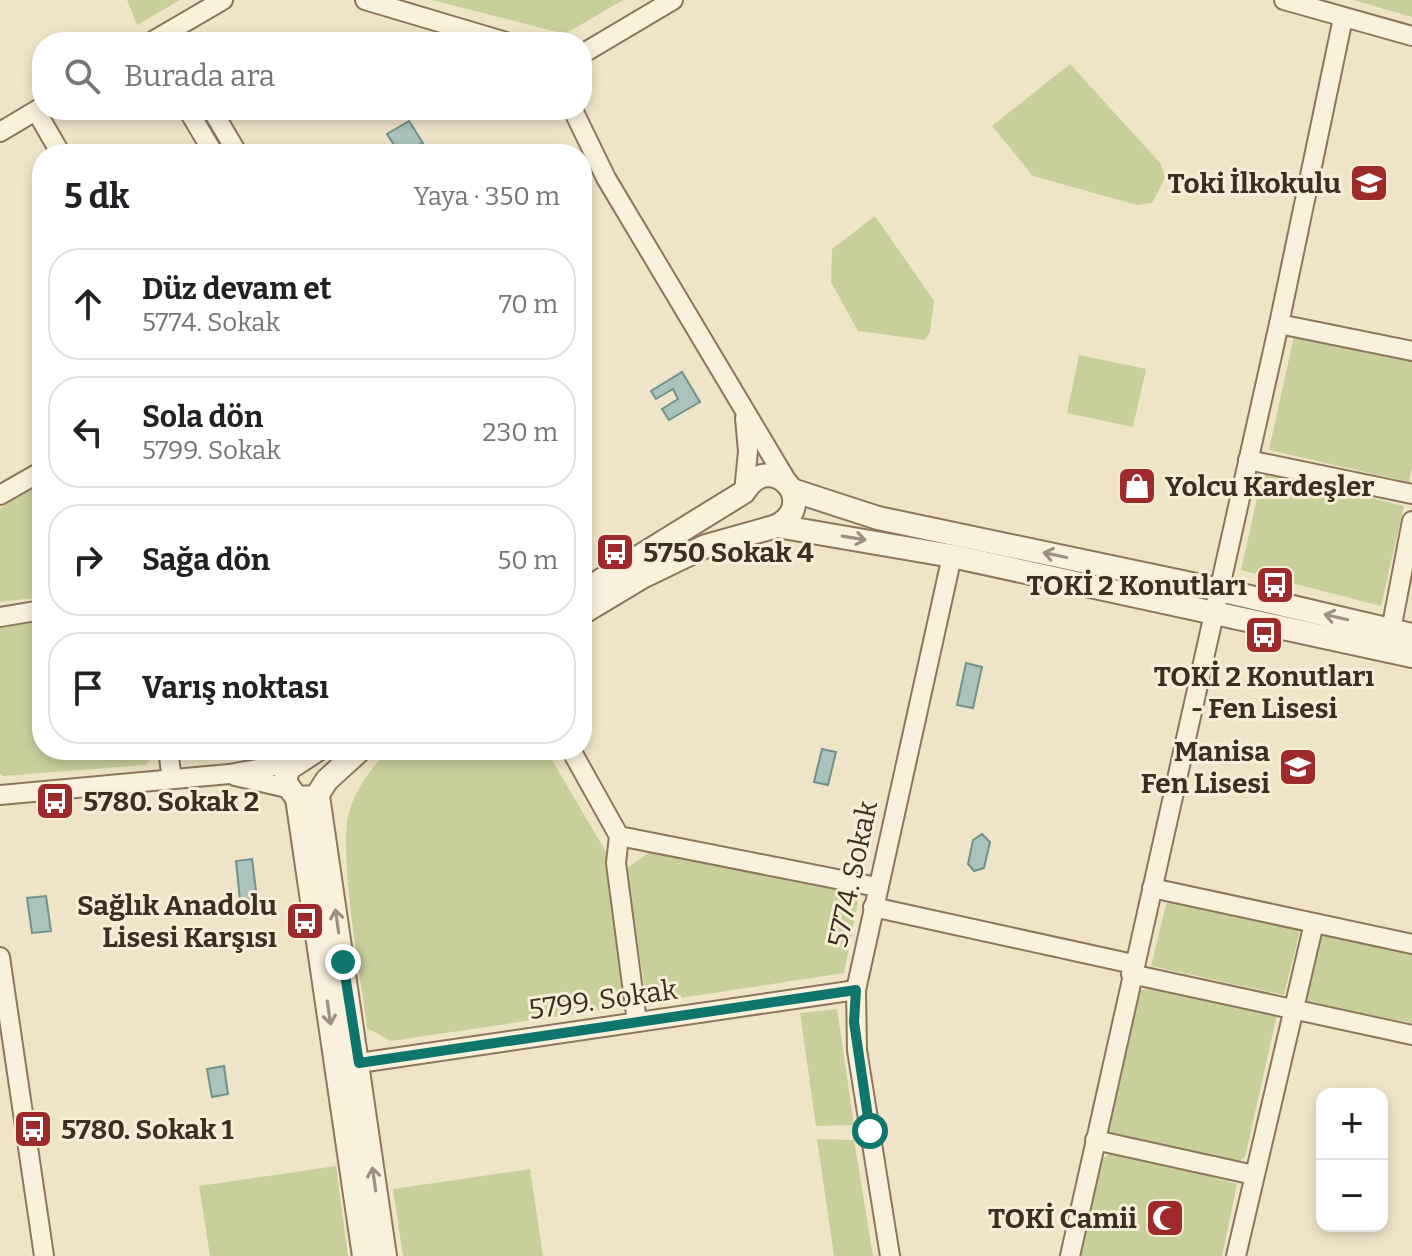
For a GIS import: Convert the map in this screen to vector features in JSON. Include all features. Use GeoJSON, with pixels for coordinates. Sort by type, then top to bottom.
{"type":"FeatureCollection","features":[{"type":"Feature","properties":{"kind":"street"},"geometry":{"type":"LineString","coordinates":[[174,32],[223,0]]}},
{"type":"Feature","properties":{"kind":"street"},"geometry":{"type":"LineString","coordinates":[[365,0],[472,32]]}},
{"type":"Feature","properties":{"kind":"street"},"geometry":{"type":"LineString","coordinates":[[592,48],[673,0]]}},
{"type":"Feature","properties":{"kind":"street"},"geometry":{"type":"LineString","coordinates":[[1284,0],[1412,36]]}},
{"type":"Feature","properties":{"kind":"street"},"geometry":{"type":"LineString","coordinates":[[1070,1256],[1279,324],[1343,18]]}},
{"type":"Feature","properties":{"kind":"street"},"geometry":{"type":"LineString","coordinates":[[0,132],[32,113]]}},
{"type":"Feature","properties":{"kind":"street"},"geometry":{"type":"LineString","coordinates":[[44,120],[56,144]]}},
{"type":"Feature","properties":{"kind":"street"},"geometry":{"type":"LineString","coordinates":[[194,120],[208,144]]}},
{"type":"Feature","properties":{"kind":"street"},"geometry":{"type":"LineString","coordinates":[[218,120],[232,144]]}},
{"type":"Feature","properties":{"kind":"street"},"geometry":{"type":"LineString","coordinates":[[578,120],[590,144]]}},
{"type":"Feature","properties":{"kind":"street"},"geometry":{"type":"LineString","coordinates":[[592,149],[744,415],[790,487],[793,508],[790,516],[772,526],[706,546],[642,577],[592,607]]}},
{"type":"Feature","properties":{"kind":"street"},"geometry":{"type":"LineString","coordinates":[[1279,324],[1412,351]]}},
{"type":"Feature","properties":{"kind":"street"},"geometry":{"type":"LineString","coordinates":[[744,415],[748,451],[744,492],[747,516],[760,526],[952,556],[1412,656]]}},
{"type":"Feature","properties":{"kind":"street"},"geometry":{"type":"LineString","coordinates":[[1248,460],[1412,494]]}},
{"type":"Feature","properties":{"kind":"street"},"geometry":{"type":"LineString","coordinates":[[592,586],[744,492],[755,478],[763,475],[780,478],[790,487],[878,518],[1220,590],[1401,633],[1412,521]]}},
{"type":"Feature","properties":{"kind":"street"},"geometry":{"type":"LineString","coordinates":[[0,495],[32,477]]}},
{"type":"Feature","properties":{"kind":"street","name":"5774. Sokak"},"geometry":{"type":"LineString","coordinates":[[890,1256],[857,1050],[856,990],[952,556]]}},
{"type":"Feature","properties":{"kind":"street"},"geometry":{"type":"LineString","coordinates":[[0,617],[32,612]]}},
{"type":"Feature","properties":{"kind":"street"},"geometry":{"type":"LineString","coordinates":[[169,760],[172,779]]}},
{"type":"Feature","properties":{"kind":"street"},"geometry":{"type":"LineString","coordinates":[[0,795],[229,774],[292,760]]}},
{"type":"Feature","properties":{"kind":"street"},"geometry":{"type":"LineString","coordinates":[[302,760],[285,775],[307,790],[359,1063],[385,1256]]}},
{"type":"Feature","properties":{"kind":"street"},"geometry":{"type":"LineString","coordinates":[[313,760],[318,762],[307,790],[364,1256]]}},
{"type":"Feature","properties":{"kind":"street"},"geometry":{"type":"LineString","coordinates":[[229,774],[307,790],[347,760]]}},
{"type":"Feature","properties":{"kind":"street"},"geometry":{"type":"LineString","coordinates":[[577,760],[619,836],[616,863],[637,1022]]}},
{"type":"Feature","properties":{"kind":"street"},"geometry":{"type":"LineString","coordinates":[[619,836],[877,887]]}},
{"type":"Feature","properties":{"kind":"street"},"geometry":{"type":"LineString","coordinates":[[1152,888],[1412,944]]}},
{"type":"Feature","properties":{"kind":"street"},"geometry":{"type":"LineString","coordinates":[[873,907],[1412,1035]]}},
{"type":"Feature","properties":{"kind":"street"},"geometry":{"type":"LineString","coordinates":[[1236,1256],[1314,923]]}},
{"type":"Feature","properties":{"kind":"street"},"geometry":{"type":"LineString","coordinates":[[0,957],[44,1256]]}},
{"type":"Feature","properties":{"kind":"street","name":"5799. Sokak"},"geometry":{"type":"LineString","coordinates":[[359,1063],[856,990]]}},
{"type":"Feature","properties":{"kind":"street"},"geometry":{"type":"LineString","coordinates":[[1095,1140],[1254,1175]]}},
{"type":"Feature","properties":{"kind":"green space"},"geometry":{"type":"Polygon","coordinates":[[[127,0],[180,0],[137,25],[127,0]]]}},
{"type":"Feature","properties":{"kind":"green space"},"geometry":{"type":"Polygon","coordinates":[[[432,0],[623,0],[568,32],[557,32],[432,0]]]}},
{"type":"Feature","properties":{"kind":"green space"},"geometry":{"type":"Polygon","coordinates":[[[1354,0],[1412,0],[1412,17],[1360,2],[1354,0]]]}},
{"type":"Feature","properties":{"kind":"green space"},"geometry":{"type":"Polygon","coordinates":[[[1070,64],[1161,164],[1165,178],[1152,203],[1137,205],[1033,176],[992,126],[1070,64]]]}},
{"type":"Feature","properties":{"kind":"green space"},"geometry":{"type":"Polygon","coordinates":[[[875,216],[934,301],[930,332],[925,340],[858,331],[831,282],[832,249],[875,216]]]}},
{"type":"Feature","properties":{"kind":"green space"},"geometry":{"type":"Polygon","coordinates":[[[1294,336],[1412,361],[1412,468],[1409,482],[1269,450],[1294,336]]]}},
{"type":"Feature","properties":{"kind":"green space"},"geometry":{"type":"Polygon","coordinates":[[[1079,355],[1146,369],[1133,427],[1067,413],[1079,355]]]}},
{"type":"Feature","properties":{"kind":"green space"},"geometry":{"type":"Polygon","coordinates":[[[1263,471],[1404,506],[1381,606],[1241,570],[1263,471]]]}},
{"type":"Feature","properties":{"kind":"green space"},"geometry":{"type":"Polygon","coordinates":[[[32,488],[32,598],[0,602],[0,508],[32,488]]]}},
{"type":"Feature","properties":{"kind":"green space"},"geometry":{"type":"Polygon","coordinates":[[[32,620],[32,760],[150,760],[145,765],[0,774],[0,625],[32,620]]]}},
{"type":"Feature","properties":{"kind":"green space"},"geometry":{"type":"Polygon","coordinates":[[[380,760],[552,760],[606,852],[625,993],[614,1008],[391,1041],[367,1028],[346,850],[351,806],[380,760]]]}},
{"type":"Feature","properties":{"kind":"green space"},"geometry":{"type":"Polygon","coordinates":[[[654,849],[848,888],[858,901],[844,973],[647,1003],[626,869],[654,849]]]}},
{"type":"Feature","properties":{"kind":"green space"},"geometry":{"type":"Polygon","coordinates":[[[1176,899],[1301,926],[1284,995],[1151,966],[1166,904],[1176,899]]]}},
{"type":"Feature","properties":{"kind":"green space"},"geometry":{"type":"Polygon","coordinates":[[[1322,933],[1412,955],[1412,1023],[1305,1002],[1322,933]]]}},
{"type":"Feature","properties":{"kind":"green space"},"geometry":{"type":"Polygon","coordinates":[[[1154,984],[1277,1015],[1245,1157],[1237,1163],[1105,1131],[1133,995],[1154,984]]]}},
{"type":"Feature","properties":{"kind":"green space"},"geometry":{"type":"Polygon","coordinates":[[[837,1009],[854,1125],[816,1126],[800,1013],[837,1009]]]}},
{"type":"Feature","properties":{"kind":"green space"},"geometry":{"type":"Polygon","coordinates":[[[817,1139],[854,1140],[873,1256],[834,1256],[817,1139]]]}},
{"type":"Feature","properties":{"kind":"green space"},"geometry":{"type":"Polygon","coordinates":[[[1114,1150],[1237,1184],[1222,1256],[1080,1256],[1099,1161],[1114,1150]]]}},
{"type":"Feature","properties":{"kind":"green space"},"geometry":{"type":"Polygon","coordinates":[[[336,1166],[348,1256],[210,1256],[199,1186],[336,1166]]]}},
{"type":"Feature","properties":{"kind":"green space"},"geometry":{"type":"Polygon","coordinates":[[[530,1169],[543,1256],[403,1256],[393,1189],[530,1169]]]}},
{"type":"Feature","properties":{"kind":"water"},"geometry":{"type":"Polygon","coordinates":[[[409,121],[423,143],[394,144],[387,134],[409,121]]]}},
{"type":"Feature","properties":{"kind":"water"},"geometry":{"type":"Polygon","coordinates":[[[682,372],[700,402],[669,420],[662,409],[678,399],[673,389],[656,399],[651,391],[682,372]]]}},
{"type":"Feature","properties":{"kind":"water"},"geometry":{"type":"Polygon","coordinates":[[[966,663],[982,667],[973,708],[957,705],[966,663]]]}},
{"type":"Feature","properties":{"kind":"water"},"geometry":{"type":"Polygon","coordinates":[[[822,749],[836,752],[828,785],[814,782],[822,749]]]}},
{"type":"Feature","properties":{"kind":"water"},"geometry":{"type":"Polygon","coordinates":[[[982,834],[990,842],[984,868],[974,871],[968,864],[973,840],[982,834]]]}},
{"type":"Feature","properties":{"kind":"water"},"geometry":{"type":"Polygon","coordinates":[[[252,859],[257,898],[240,900],[236,861],[252,859]]]}},
{"type":"Feature","properties":{"kind":"water"},"geometry":{"type":"Polygon","coordinates":[[[46,896],[51,931],[32,933],[27,898],[46,896]]]}},
{"type":"Feature","properties":{"kind":"water"},"geometry":{"type":"Polygon","coordinates":[[[224,1066],[228,1094],[212,1097],[207,1069],[224,1066]]]}},
{"type":"Feature","properties":{"kind":"place","name":"Toki İlkokulu"},"geometry":{"type":"Point","coordinates":[1369,183]}},
{"type":"Feature","properties":{"kind":"place","name":"Yolcu Kardeşler"},"geometry":{"type":"Point","coordinates":[1137,486]}},
{"type":"Feature","properties":{"kind":"place","name":"5750 Sokak 4"},"geometry":{"type":"Point","coordinates":[615,552]}},
{"type":"Feature","properties":{"kind":"place","name":"TOKİ 2 Konutları"},"geometry":{"type":"Point","coordinates":[1275,585]}},
{"type":"Feature","properties":{"kind":"place","name":"TOKİ 2 Konutları - Fen Lisesi"},"geometry":{"type":"Point","coordinates":[1264,635]}},
{"type":"Feature","properties":{"kind":"place","name":"Manisa Fen Lisesi"},"geometry":{"type":"Point","coordinates":[1298,767]}},
{"type":"Feature","properties":{"kind":"place","name":"5780. Sokak 2"},"geometry":{"type":"Point","coordinates":[55,801]}},
{"type":"Feature","properties":{"kind":"place","name":"Sağlık Anadolu Lisesi Karşısı"},"geometry":{"type":"Point","coordinates":[305,921]}},
{"type":"Feature","properties":{"kind":"place","name":"5780. Sokak 1"},"geometry":{"type":"Point","coordinates":[33,1129]}},
{"type":"Feature","properties":{"kind":"place","name":"TOKİ Camii"},"geometry":{"type":"Point","coordinates":[1165,1218]}},
{"type":"Feature","properties":{"kind":"route"},"geometry":{"type":"LineString","coordinates":[[343,962],[359,1063],[856,990],[854,1022],[870,1131]]}}]}
